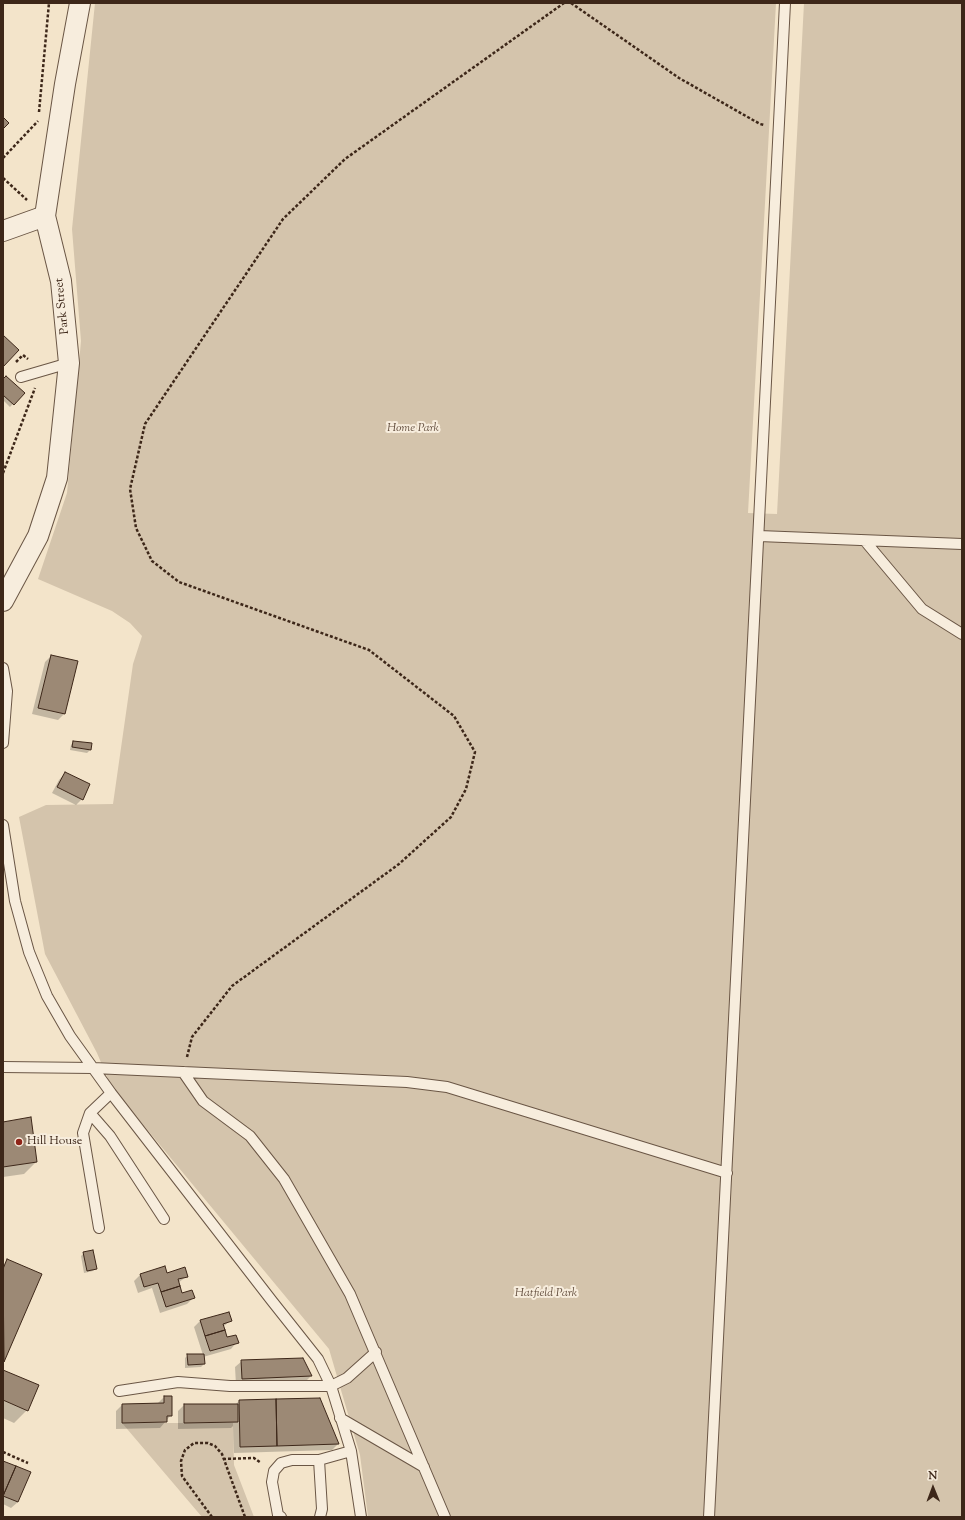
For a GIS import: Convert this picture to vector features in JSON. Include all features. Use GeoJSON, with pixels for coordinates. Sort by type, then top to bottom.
{"type":"FeatureCollection","features":[{"type":"Feature","properties":{"kind":"street","name":"Park Street"},"geometry":{"type":"LineString","coordinates":[[3,601],[38,536],[57,478],[69,363],[61,281],[45,216],[65,84],[80,3]]}},
{"type":"Feature","properties":{"kind":"street"},"geometry":{"type":"LineString","coordinates":[[3,231],[45,216]]}},
{"type":"Feature","properties":{"kind":"lane"},"geometry":{"type":"LineString","coordinates":[[709,1517],[785,3]]}},
{"type":"Feature","properties":{"kind":"lane"},"geometry":{"type":"LineString","coordinates":[[21,377],[69,363]]}},
{"type":"Feature","properties":{"kind":"lane"},"geometry":{"type":"LineString","coordinates":[[759,536],[962,544]]}},
{"type":"Feature","properties":{"kind":"lane"},"geometry":{"type":"LineString","coordinates":[[865,541],[922,609],[962,634]]}},
{"type":"Feature","properties":{"kind":"lane"},"geometry":{"type":"LineString","coordinates":[[3,668],[7,691],[3,743]]}},
{"type":"Feature","properties":{"kind":"lane"},"geometry":{"type":"LineString","coordinates":[[3,825],[16,901],[29,952],[47,996],[70,1036],[111,1093],[267,1295],[318,1358],[331,1386],[350,1451],[361,1517]]}},
{"type":"Feature","properties":{"kind":"lane"},"geometry":{"type":"LineString","coordinates":[[3,1067],[93,1068],[407,1082],[447,1087],[727,1173]]}},
{"type":"Feature","properties":{"kind":"lane"},"geometry":{"type":"LineString","coordinates":[[183,1072],[203,1101],[250,1136],[284,1178],[350,1294],[445,1517]]}},
{"type":"Feature","properties":{"kind":"lane"},"geometry":{"type":"LineString","coordinates":[[99,1228],[83,1133],[90,1113],[111,1093]]}},
{"type":"Feature","properties":{"kind":"lane"},"geometry":{"type":"LineString","coordinates":[[90,1113],[110,1136],[164,1218]]}},
{"type":"Feature","properties":{"kind":"lane"},"geometry":{"type":"LineString","coordinates":[[119,1391],[178,1382],[230,1386],[331,1386],[347,1378],[376,1352]]}},
{"type":"Feature","properties":{"kind":"lane"},"geometry":{"type":"LineString","coordinates":[[340,1418],[424,1467]]}},
{"type":"Feature","properties":{"kind":"lane"},"geometry":{"type":"LineString","coordinates":[[281,1517],[278,1515],[272,1482],[274,1471],[281,1463],[292,1460],[319,1460],[350,1451]]}},
{"type":"Feature","properties":{"kind":"lane"},"geometry":{"type":"LineString","coordinates":[[319,1460],[322,1509],[320,1517]]}},
{"type":"Feature","properties":{"kind":"path"},"geometry":{"type":"LineString","coordinates":[[3,158],[38,123],[49,3]]}},
{"type":"Feature","properties":{"kind":"path"},"geometry":{"type":"LineString","coordinates":[[183,1072],[192,1037],[232,986],[399,864],[451,817],[466,789],[475,752],[454,716],[369,650],[178,582],[152,560],[136,528],[130,489],[145,424],[283,219],[345,159],[564,3]]}},
{"type":"Feature","properties":{"kind":"path"},"geometry":{"type":"LineString","coordinates":[[571,3],[679,78],[760,124],[779,128]]}},
{"type":"Feature","properties":{"kind":"path"},"geometry":{"type":"LineString","coordinates":[[3,178],[45,216]]}},
{"type":"Feature","properties":{"kind":"path"},"geometry":{"type":"LineString","coordinates":[[3,473],[42,370]]}},
{"type":"Feature","properties":{"kind":"path"},"geometry":{"type":"LineString","coordinates":[[212,1517],[182,1476],[181,1461],[185,1450],[194,1443],[208,1443],[215,1446],[223,1459],[245,1517]]}},
{"type":"Feature","properties":{"kind":"path"},"geometry":{"type":"LineString","coordinates":[[3,1452],[28,1463]]}},
{"type":"Feature","properties":{"kind":"path"},"geometry":{"type":"LineString","coordinates":[[223,1459],[254,1458],[274,1471]]}},
{"type":"Feature","properties":{"kind":"green space"},"geometry":{"type":"Polygon","coordinates":[[[95,3],[776,3],[748,513],[777,514],[804,3],[962,3],[962,1517],[368,1517],[360,1455],[329,1349],[111,1086],[97,1053],[45,954],[19,817],[46,805],[113,804],[133,664],[142,636],[130,623],[112,611],[38,579],[67,493],[81,341],[72,229],[95,3]]]}},
{"type":"Feature","properties":{"kind":"green space"},"geometry":{"type":"Polygon","coordinates":[[[122,1423],[233,1423],[234,1465],[254,1517],[202,1517],[122,1423]]]}},
{"type":"Feature","properties":{"kind":"building"},"geometry":{"type":"Polygon","coordinates":[[[3,117],[9,123],[3,129],[3,117]]]}},
{"type":"Feature","properties":{"kind":"building"},"geometry":{"type":"Polygon","coordinates":[[[3,335],[19,350],[3,367],[3,335]]]}},
{"type":"Feature","properties":{"kind":"building"},"geometry":{"type":"Polygon","coordinates":[[[6,376],[25,393],[14,405],[3,395],[3,379],[6,376]]]}},
{"type":"Feature","properties":{"kind":"building"},"geometry":{"type":"Polygon","coordinates":[[[51,655],[78,661],[65,714],[38,708],[51,655]]]}},
{"type":"Feature","properties":{"kind":"building"},"geometry":{"type":"Polygon","coordinates":[[[73,741],[92,743],[91,750],[72,747],[73,741]]]}},
{"type":"Feature","properties":{"kind":"building"},"geometry":{"type":"Polygon","coordinates":[[[65,772],[90,784],[83,800],[57,787],[65,772]]]}},
{"type":"Feature","properties":{"kind":"building","name":"Hill House"},"geometry":{"type":"Polygon","coordinates":[[[31,1117],[37,1162],[3,1167],[3,1122],[31,1117]]]}},
{"type":"Feature","properties":{"kind":"building"},"geometry":{"type":"Polygon","coordinates":[[[93,1250],[97,1269],[87,1271],[83,1252],[93,1250]]]}},
{"type":"Feature","properties":{"kind":"building"},"geometry":{"type":"Polygon","coordinates":[[[7,1259],[42,1274],[4,1362],[3,1269],[7,1259]]]}},
{"type":"Feature","properties":{"kind":"building"},"geometry":{"type":"Polygon","coordinates":[[[165,1266],[167,1273],[185,1267],[188,1277],[178,1279],[180,1286],[161,1292],[158,1283],[144,1287],[140,1274],[165,1266]]]}},
{"type":"Feature","properties":{"kind":"building"},"geometry":{"type":"Polygon","coordinates":[[[180,1286],[182,1293],[192,1290],[195,1298],[166,1307],[161,1292],[180,1286]]]}},
{"type":"Feature","properties":{"kind":"building"},"geometry":{"type":"Polygon","coordinates":[[[229,1312],[232,1321],[223,1324],[225,1330],[205,1336],[200,1320],[229,1312]]]}},
{"type":"Feature","properties":{"kind":"building"},"geometry":{"type":"Polygon","coordinates":[[[225,1330],[227,1337],[236,1335],[239,1343],[210,1351],[205,1336],[225,1330]]]}},
{"type":"Feature","properties":{"kind":"building"},"geometry":{"type":"Polygon","coordinates":[[[187,1354],[204,1354],[205,1364],[188,1365],[187,1354]]]}},
{"type":"Feature","properties":{"kind":"building"},"geometry":{"type":"Polygon","coordinates":[[[303,1358],[312,1376],[242,1379],[241,1360],[303,1358]]]}},
{"type":"Feature","properties":{"kind":"building"},"geometry":{"type":"Polygon","coordinates":[[[3,1370],[39,1385],[28,1411],[3,1400],[3,1370]]]}},
{"type":"Feature","properties":{"kind":"building"},"geometry":{"type":"Polygon","coordinates":[[[164,1396],[172,1396],[172,1416],[167,1416],[167,1422],[122,1423],[122,1404],[164,1403],[164,1396]]]}},
{"type":"Feature","properties":{"kind":"building"},"geometry":{"type":"Polygon","coordinates":[[[320,1398],[339,1444],[277,1446],[276,1399],[320,1398]]]}},
{"type":"Feature","properties":{"kind":"building"},"geometry":{"type":"Polygon","coordinates":[[[276,1399],[277,1446],[240,1447],[239,1400],[276,1399]]]}},
{"type":"Feature","properties":{"kind":"building"},"geometry":{"type":"Polygon","coordinates":[[[184,1404],[238,1404],[238,1422],[184,1423],[184,1404]]]}},
{"type":"Feature","properties":{"kind":"building"},"geometry":{"type":"Polygon","coordinates":[[[3,1461],[16,1466],[3,1496],[3,1461]]]}},
{"type":"Feature","properties":{"kind":"building"},"geometry":{"type":"Polygon","coordinates":[[[16,1466],[31,1472],[18,1502],[3,1496],[16,1466]]]}},
{"type":"Feature","properties":{"kind":"place","name":"Hill House"},"geometry":{"type":"Point","coordinates":[19,1142]}},
{"type":"Feature","properties":{"kind":"park label","name":"Home Park"},"geometry":{"type":"Point","coordinates":[413,429]}},
{"type":"Feature","properties":{"kind":"park label","name":"Hatfield Park"},"geometry":{"type":"Point","coordinates":[546,1294]}}]}
